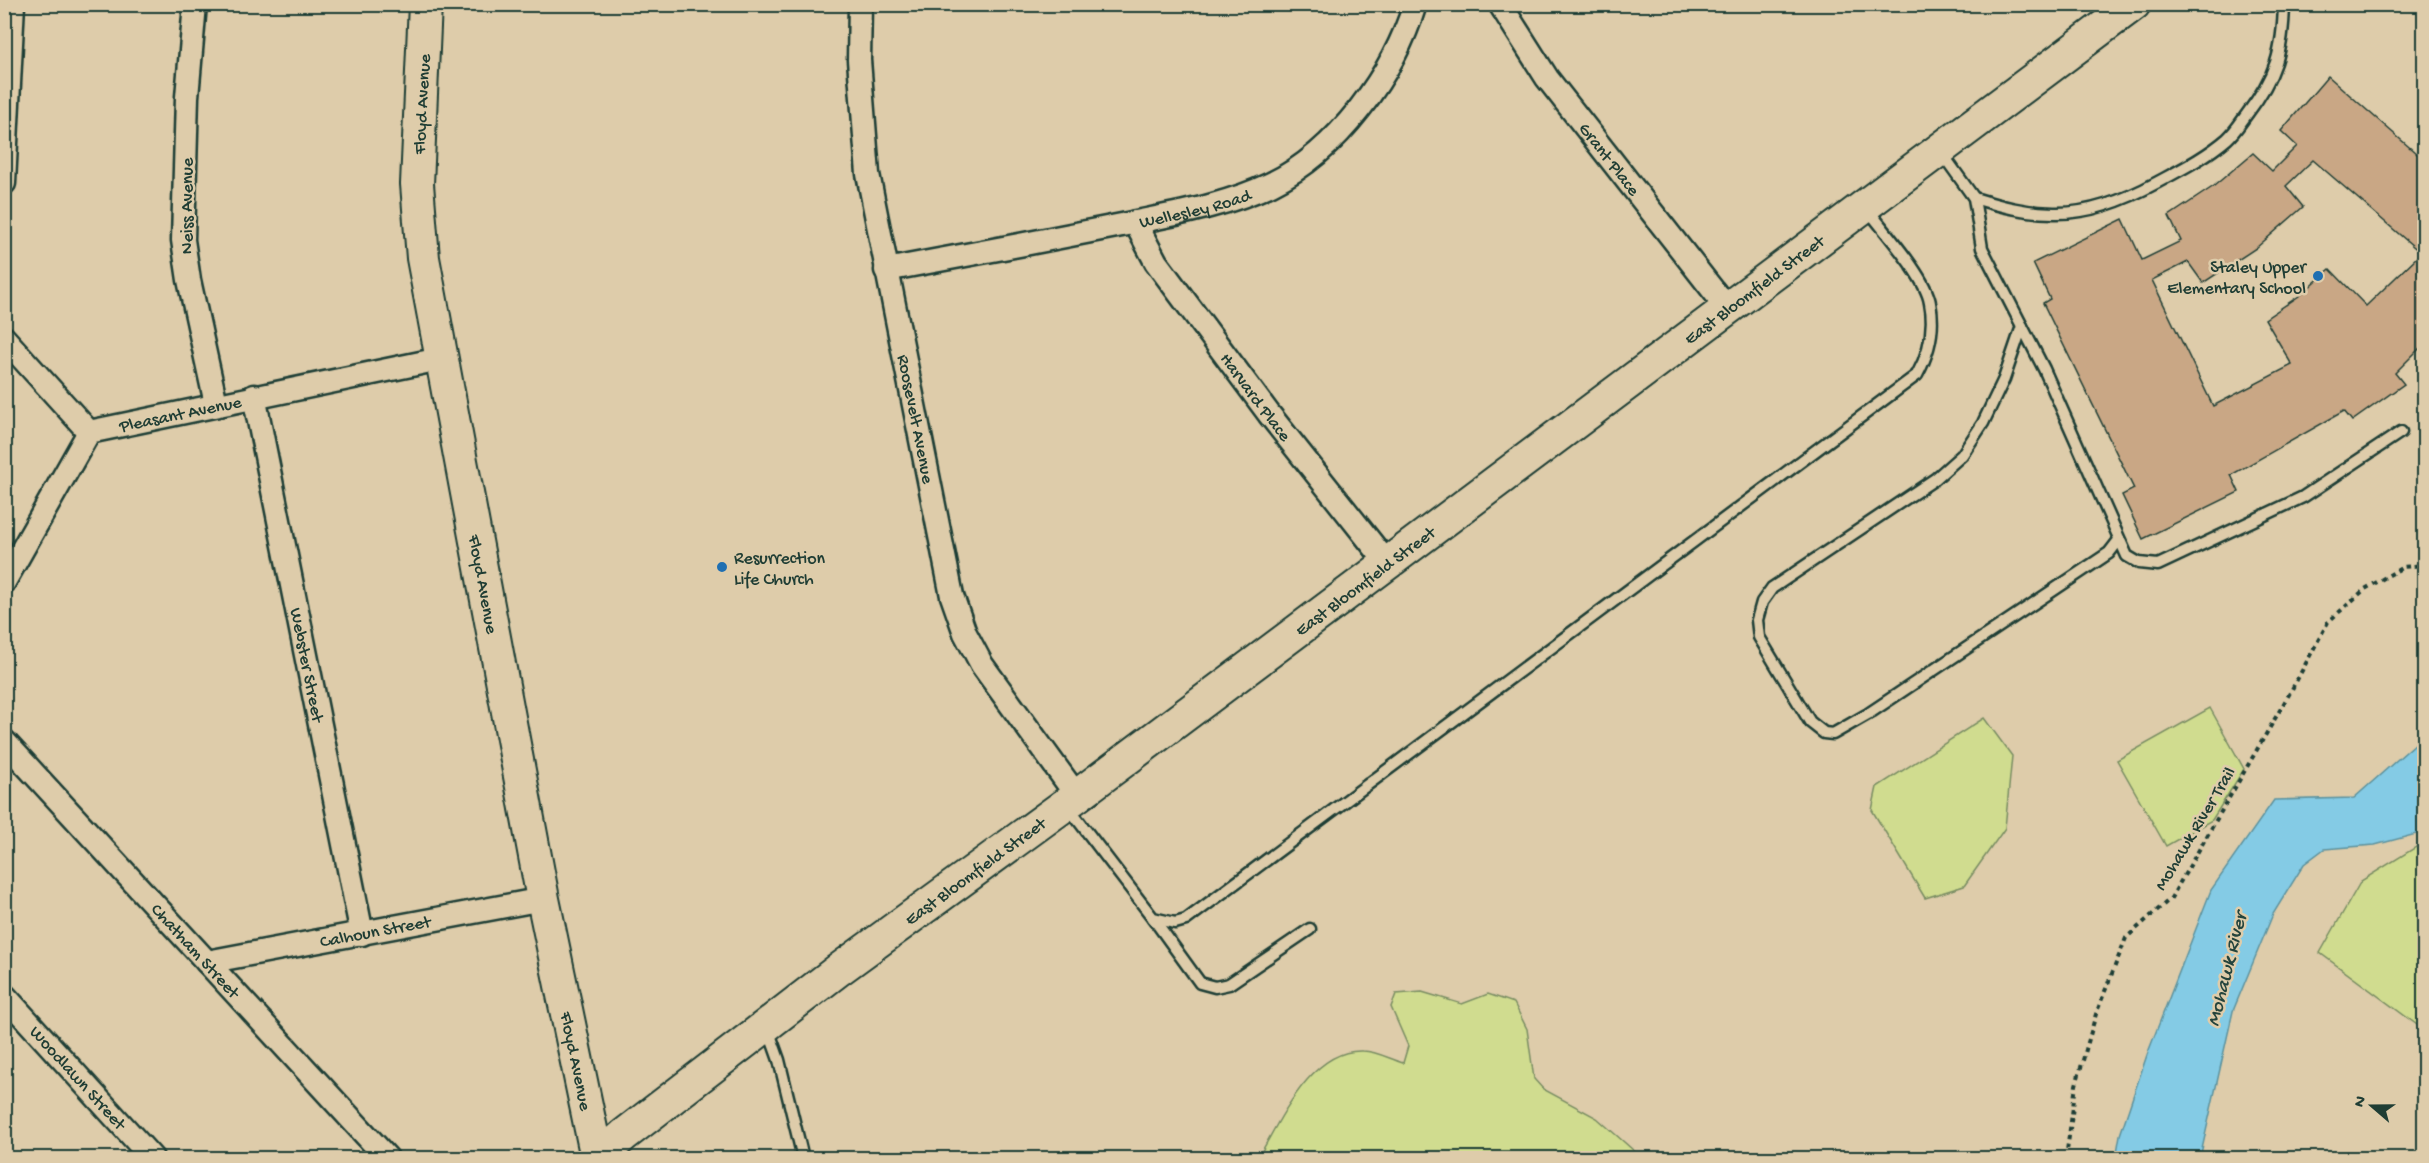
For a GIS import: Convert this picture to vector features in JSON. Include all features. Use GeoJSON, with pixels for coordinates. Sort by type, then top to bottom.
{"type":"FeatureCollection","features":[{"type":"Feature","properties":{"kind":"street"},"geometry":{"type":"LineString","coordinates":[[4,183],[13,4]]}},
{"type":"Feature","properties":{"kind":"street","name":"Neiss Avenue"},"geometry":{"type":"LineString","coordinates":[[195,4],[187,97],[183,240],[189,280],[216,404]]}},
{"type":"Feature","properties":{"kind":"street","name":"Floyd Avenue"},"geometry":{"type":"LineString","coordinates":[[426,4],[417,184],[423,258],[440,359],[543,899],[597,1158]]}},
{"type":"Feature","properties":{"kind":"street","name":"Roosevelt Avenue"},"geometry":{"type":"LineString","coordinates":[[861,4],[860,60],[868,174],[952,596],[964,633],[982,664],[1072,800]]}},
{"type":"Feature","properties":{"kind":"street","name":"Wellesley Road"},"geometry":{"type":"LineString","coordinates":[[886,270],[1217,205],[1271,184],[1308,160],[1337,134],[1377,86],[1408,25],[1415,4]]}},
{"type":"Feature","properties":{"kind":"street","name":"Grant Place"},"geometry":{"type":"LineString","coordinates":[[1500,4],[1547,78],[1727,308]]}},
{"type":"Feature","properties":{"kind":"street","name":"East Bloomfield Street"},"geometry":{"type":"LineString","coordinates":[[597,1158],[767,1025],[1388,564],[2134,4]]}},
{"type":"Feature","properties":{"kind":"street","name":"Harvard Place"},"geometry":{"type":"LineString","coordinates":[[1135,222],[1156,262],[1269,414],[1388,564]]}},
{"type":"Feature","properties":{"kind":"street"},"geometry":{"type":"LineString","coordinates":[[4,338],[89,432],[4,582]]}},
{"type":"Feature","properties":{"kind":"street","name":"Pleasant Avenue"},"geometry":{"type":"LineString","coordinates":[[89,432],[440,359]]}},
{"type":"Feature","properties":{"kind":"street","name":"Webster Street"},"geometry":{"type":"LineString","coordinates":[[254,396],[362,934]]}},
{"type":"Feature","properties":{"kind":"street","name":"Chatham Street"},"geometry":{"type":"LineString","coordinates":[[4,741],[387,1158]]}},
{"type":"Feature","properties":{"kind":"street","name":"Calhoun Street"},"geometry":{"type":"LineString","coordinates":[[207,962],[543,899]]}},
{"type":"Feature","properties":{"kind":"street","name":"Woodlawn Street"},"geometry":{"type":"LineString","coordinates":[[4,995],[152,1158]]}},
{"type":"Feature","properties":{"kind":"lane"},"geometry":{"type":"LineString","coordinates":[[1974,198],[2007,208],[2055,213],[2097,208],[2139,192],[2192,164],[2229,138],[2262,94],[2278,58],[2283,36],[2284,4]]}},
{"type":"Feature","properties":{"kind":"lane"},"geometry":{"type":"LineString","coordinates":[[1939,149],[1974,198],[1982,248],[2044,369],[2127,556],[2139,563],[2158,565],[2303,497],[2401,432]]}},
{"type":"Feature","properties":{"kind":"lane"},"geometry":{"type":"LineString","coordinates":[[1153,918],[1174,923],[1186,920],[1917,375],[1925,361],[1931,336],[1930,302],[1918,276],[1864,205]]}},
{"type":"Feature","properties":{"kind":"lane"},"geometry":{"type":"LineString","coordinates":[[2022,326],[2004,378],[1983,423],[1962,455],[1935,480],[1772,588],[1762,602],[1757,620],[1759,637],[1810,722],[1824,733],[1833,734],[1868,714],[2109,553],[2119,540]]}},
{"type":"Feature","properties":{"kind":"lane"},"geometry":{"type":"LineString","coordinates":[[1072,800],[1200,982],[1215,987],[1229,984],[1310,929]]}},
{"type":"Feature","properties":{"kind":"lane"},"geometry":{"type":"LineString","coordinates":[[767,1025],[779,1060],[802,1158]]}},
{"type":"Feature","properties":{"kind":"path","name":"Mohawk River Trail"},"geometry":{"type":"LineString","coordinates":[[2066,1158],[2076,1085],[2096,1014],[2126,938],[2171,898],[2291,691],[2328,622],[2364,589],[2403,567],[2424,565]]}},
{"type":"Feature","properties":{"kind":"green space"},"geometry":{"type":"Polygon","coordinates":[[[2210,708],[2244,769],[2212,820],[2166,846],[2117,760],[2210,708]]]}},
{"type":"Feature","properties":{"kind":"green space"},"geometry":{"type":"Polygon","coordinates":[[[1984,718],[2012,756],[2005,828],[1964,886],[1925,898],[1872,810],[1877,787],[1984,718]]]}},
{"type":"Feature","properties":{"kind":"green space"},"geometry":{"type":"Polygon","coordinates":[[[2424,842],[2424,1030],[2320,953],[2361,881],[2424,842]]]}},
{"type":"Feature","properties":{"kind":"green space"},"geometry":{"type":"Polygon","coordinates":[[[1422,992],[1462,1004],[1488,994],[1514,1003],[1527,1029],[1534,1079],[1543,1089],[1597,1118],[1642,1158],[1258,1158],[1299,1090],[1328,1061],[1344,1053],[1368,1051],[1403,1063],[1408,1046],[1391,1007],[1396,994],[1422,992]]]}},
{"type":"Feature","properties":{"kind":"water","name":"Mohawk River"},"geometry":{"type":"Polygon","coordinates":[[[2424,736],[2424,832],[2375,845],[2324,849],[2304,864],[2273,914],[2233,1011],[2200,1158],[2116,1158],[2120,1135],[2147,1055],[2211,890],[2274,800],[2354,798],[2424,736]]]}},
{"type":"Feature","properties":{"kind":"building"},"geometry":{"type":"Polygon","coordinates":[[[2328,76],[2424,160],[2424,344],[2395,373],[2404,384],[2352,421],[2344,411],[2231,475],[2239,492],[2143,539],[2122,495],[2134,489],[2043,303],[2050,299],[2033,263],[2123,219],[2142,260],[2181,241],[2169,216],[2214,186],[2253,153],[2272,171],[2297,146],[2281,131],[2328,76]],[[2313,160],[2286,186],[2303,207],[2256,248],[2203,283],[2188,262],[2152,280],[2213,406],[2292,365],[2265,319],[2299,296],[2330,269],[2366,306],[2421,253],[2313,160]]]}},
{"type":"Feature","properties":{"kind":"place","name":"Staley Upper Elementary School"},"geometry":{"type":"Point","coordinates":[2318,276]}},
{"type":"Feature","properties":{"kind":"place","name":"Resurrection Life Church"},"geometry":{"type":"Point","coordinates":[722,567]}}]}
